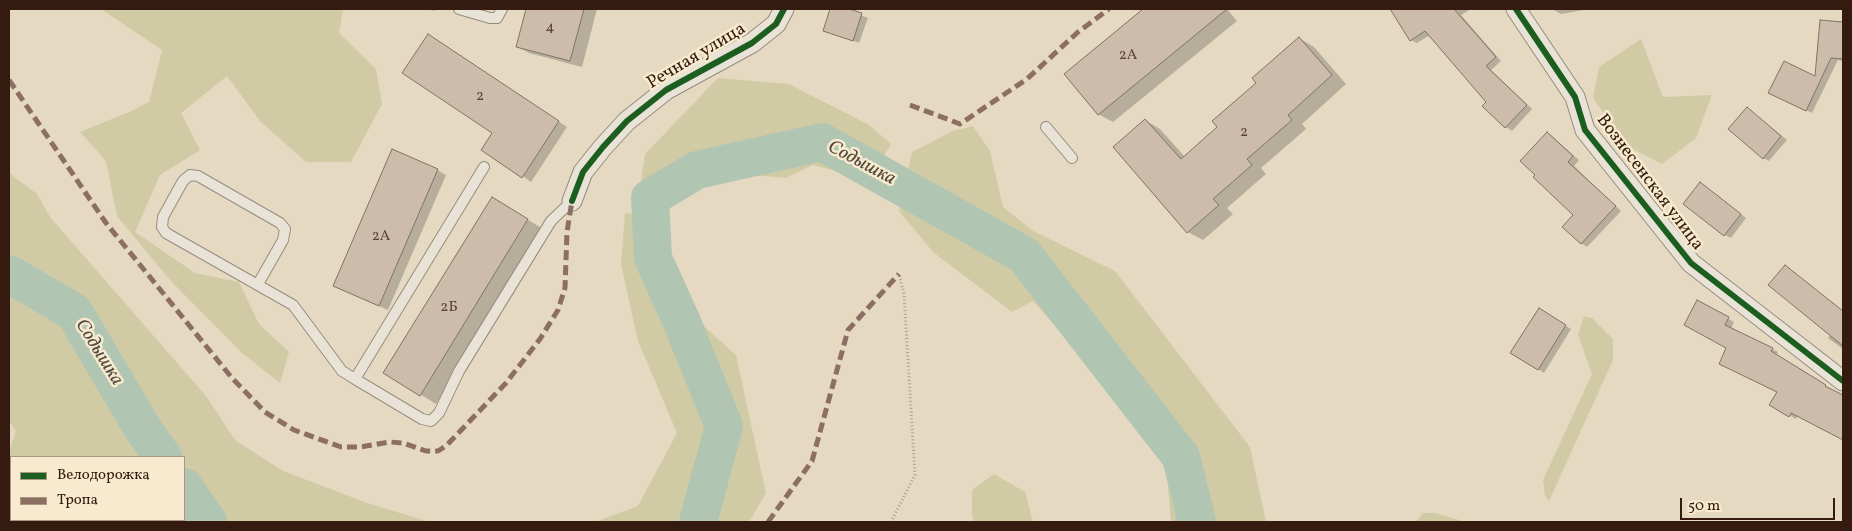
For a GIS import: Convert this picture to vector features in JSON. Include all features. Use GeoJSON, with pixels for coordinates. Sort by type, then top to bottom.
{"type":"FeatureCollection","features":[{"type":"Feature","properties":{"kind":"street","name":"Речная улица"},"geometry":{"type":"LineString","coordinates":[[572,200],[583,172],[626,120],[666,90],[752,43],[776,24],[784,9]]}},
{"type":"Feature","properties":{"kind":"street","name":"Вознесенская улица"},"geometry":{"type":"LineString","coordinates":[[1516,9],[1575,97],[1585,130],[1691,263],[1843,381]]}},
{"type":"Feature","properties":{"kind":"lane"},"geometry":{"type":"LineString","coordinates":[[459,9],[490,18],[497,18],[502,9]]}},
{"type":"Feature","properties":{"kind":"lane"},"geometry":{"type":"LineString","coordinates":[[1046,127],[1072,158]]}},
{"type":"Feature","properties":{"kind":"lane"},"geometry":{"type":"LineString","coordinates":[[355,378],[484,167]]}},
{"type":"Feature","properties":{"kind":"lane"},"geometry":{"type":"LineString","coordinates":[[258,284],[283,240],[285,229],[280,223],[198,176],[190,174],[183,181],[163,217],[162,226],[166,233],[293,305],[342,371],[422,419],[431,420],[439,413],[459,371],[552,221],[572,200]]}},
{"type":"Feature","properties":{"kind":"path"},"geometry":{"type":"LineString","coordinates":[[891,522],[915,476],[904,294],[898,274]]}},
{"type":"Feature","properties":{"kind":"shaded area"},"geometry":{"type":"Polygon","coordinates":[[[101,9],[343,9],[339,33],[376,69],[382,104],[351,162],[306,162],[260,121],[227,76],[181,113],[200,150],[160,175],[135,232],[195,273],[239,282],[259,324],[289,352],[280,383],[242,353],[170,280],[117,216],[106,161],[80,132],[149,102],[162,50],[101,9]]]}},
{"type":"Feature","properties":{"kind":"shaded area"},"geometry":{"type":"Polygon","coordinates":[[[1641,39],[1663,97],[1712,95],[1696,138],[1662,164],[1627,146],[1593,98],[1599,67],[1641,39]]]}},
{"type":"Feature","properties":{"kind":"shaded area"},"geometry":{"type":"Polygon","coordinates":[[[718,78],[789,84],[869,125],[891,144],[870,180],[813,165],[785,178],[743,174],[639,195],[645,154],[718,78]]]}},
{"type":"Feature","properties":{"kind":"shaded area"},"geometry":{"type":"Polygon","coordinates":[[[973,126],[990,151],[1003,207],[1033,231],[1115,271],[1250,447],[1266,522],[1171,522],[1166,460],[1096,372],[1033,301],[1012,312],[933,252],[899,211],[912,152],[953,131],[973,126]]]}},
{"type":"Feature","properties":{"kind":"shaded area"},"geometry":{"type":"Polygon","coordinates":[[[9,173],[37,194],[50,217],[206,396],[235,440],[283,471],[370,504],[430,522],[9,522],[9,451],[16,431],[9,421],[9,173]]]}},
{"type":"Feature","properties":{"kind":"shaded area"},"geometry":{"type":"Polygon","coordinates":[[[625,213],[642,216],[639,268],[736,355],[766,493],[749,522],[595,522],[638,506],[677,433],[638,341],[621,264],[625,213]]]}},
{"type":"Feature","properties":{"kind":"shaded area"},"geometry":{"type":"Polygon","coordinates":[[[1584,316],[1592,318],[1613,339],[1613,360],[1549,501],[1545,496],[1543,480],[1592,374],[1578,335],[1584,316]]]}},
{"type":"Feature","properties":{"kind":"shaded area"},"geometry":{"type":"Polygon","coordinates":[[[994,474],[1025,492],[1033,522],[975,522],[972,517],[972,490],[994,474]]]}},
{"type":"Feature","properties":{"kind":"shaded area"},"geometry":{"type":"Polygon","coordinates":[[[1423,513],[1435,513],[1466,522],[1416,522],[1423,513]]]}},
{"type":"Feature","properties":{"kind":"building"},"geometry":{"type":"Polygon","coordinates":[[[526,9],[584,9],[570,61],[516,47],[526,9]]]}},
{"type":"Feature","properties":{"kind":"building"},"geometry":{"type":"Polygon","coordinates":[[[830,9],[849,9],[862,13],[853,41],[823,31],[830,9]]]}},
{"type":"Feature","properties":{"kind":"building"},"geometry":{"type":"Polygon","coordinates":[[[1143,9],[1227,9],[1098,115],[1064,74],[1143,9]]]}},
{"type":"Feature","properties":{"kind":"building"},"geometry":{"type":"Polygon","coordinates":[[[1390,9],[1454,9],[1496,57],[1486,66],[1527,105],[1505,128],[1482,106],[1486,102],[1425,31],[1410,41],[1390,9]]]}},
{"type":"Feature","properties":{"kind":"building"},"geometry":{"type":"Polygon","coordinates":[[[1820,20],[1843,22],[1843,59],[1831,58],[1806,111],[1768,93],[1784,61],[1815,76],[1820,20]]]}},
{"type":"Feature","properties":{"kind":"building"},"geometry":{"type":"Polygon","coordinates":[[[428,34],[559,121],[522,178],[481,150],[492,133],[402,73],[428,34]]]}},
{"type":"Feature","properties":{"kind":"building"},"geometry":{"type":"Polygon","coordinates":[[[1299,37],[1332,75],[1288,115],[1292,120],[1247,159],[1252,165],[1213,199],[1219,205],[1187,233],[1113,147],[1145,119],[1181,159],[1217,127],[1212,121],[1256,83],[1252,78],[1299,37]]]}},
{"type":"Feature","properties":{"kind":"building"},"geometry":{"type":"Polygon","coordinates":[[[1747,107],[1781,136],[1763,159],[1728,129],[1747,107]]]}},
{"type":"Feature","properties":{"kind":"building"},"geometry":{"type":"Polygon","coordinates":[[[1547,132],[1573,156],[1568,162],[1616,206],[1581,244],[1562,227],[1573,215],[1533,177],[1535,175],[1520,161],[1547,132]]]}},
{"type":"Feature","properties":{"kind":"building"},"geometry":{"type":"Polygon","coordinates":[[[392,149],[438,169],[379,306],[333,286],[392,149]]]}},
{"type":"Feature","properties":{"kind":"building"},"geometry":{"type":"Polygon","coordinates":[[[1700,182],[1741,214],[1724,236],[1683,204],[1700,182]]]}},
{"type":"Feature","properties":{"kind":"building"},"geometry":{"type":"Polygon","coordinates":[[[492,197],[528,219],[420,396],[383,373],[492,197]]]}},
{"type":"Feature","properties":{"kind":"building"},"geometry":{"type":"Polygon","coordinates":[[[1785,265],[1843,311],[1843,346],[1768,285],[1785,265]]]}},
{"type":"Feature","properties":{"kind":"building"},"geometry":{"type":"Polygon","coordinates":[[[1697,300],[1729,317],[1725,325],[1773,348],[1771,351],[1825,386],[1843,395],[1843,440],[1791,413],[1789,417],[1769,405],[1777,392],[1719,364],[1726,348],[1684,325],[1697,300]]]}},
{"type":"Feature","properties":{"kind":"building"},"geometry":{"type":"Polygon","coordinates":[[[1539,308],[1566,325],[1538,370],[1510,353],[1539,308]]]}},
{"type":"Feature","properties":{"kind":"waterway","name":"Содышка"},"geometry":{"type":"LineString","coordinates":[[698,522],[724,426],[681,320],[653,258],[650,198],[697,170],[822,142],[1024,255],[1181,457],[1197,522]]}},
{"type":"Feature","properties":{"kind":"waterway","name":"Содышка"},"geometry":{"type":"LineString","coordinates":[[9,274],[74,312],[143,429],[162,456]]}},
{"type":"Feature","properties":{"kind":"waterway","name":"Содышка"},"geometry":{"type":"LineString","coordinates":[[185,488],[208,522]]}},
{"type":"Feature","properties":{"kind":"marked path"},"geometry":{"type":"LineString","coordinates":[[910,105],[960,124],[1027,79],[1078,32],[1109,9]]}},
{"type":"Feature","properties":{"kind":"marked path"},"geometry":{"type":"LineString","coordinates":[[9,80],[106,223],[232,378],[265,412],[294,430],[341,447],[360,447],[390,442],[403,443],[426,451],[438,451],[446,446],[506,383],[540,339],[558,310],[565,288],[567,232],[572,201]]}},
{"type":"Feature","properties":{"kind":"marked path"},"geometry":{"type":"LineString","coordinates":[[768,522],[812,461],[848,330],[899,274]]}},
{"type":"Feature","properties":{"kind":"cycle path"},"geometry":{"type":"LineString","coordinates":[[572,201],[583,172],[627,121],[666,90],[752,43],[776,24],[784,9]]}},
{"type":"Feature","properties":{"kind":"cycle path"},"geometry":{"type":"LineString","coordinates":[[1516,9],[1575,97],[1585,130],[1691,263],[1843,381]]}}]}
